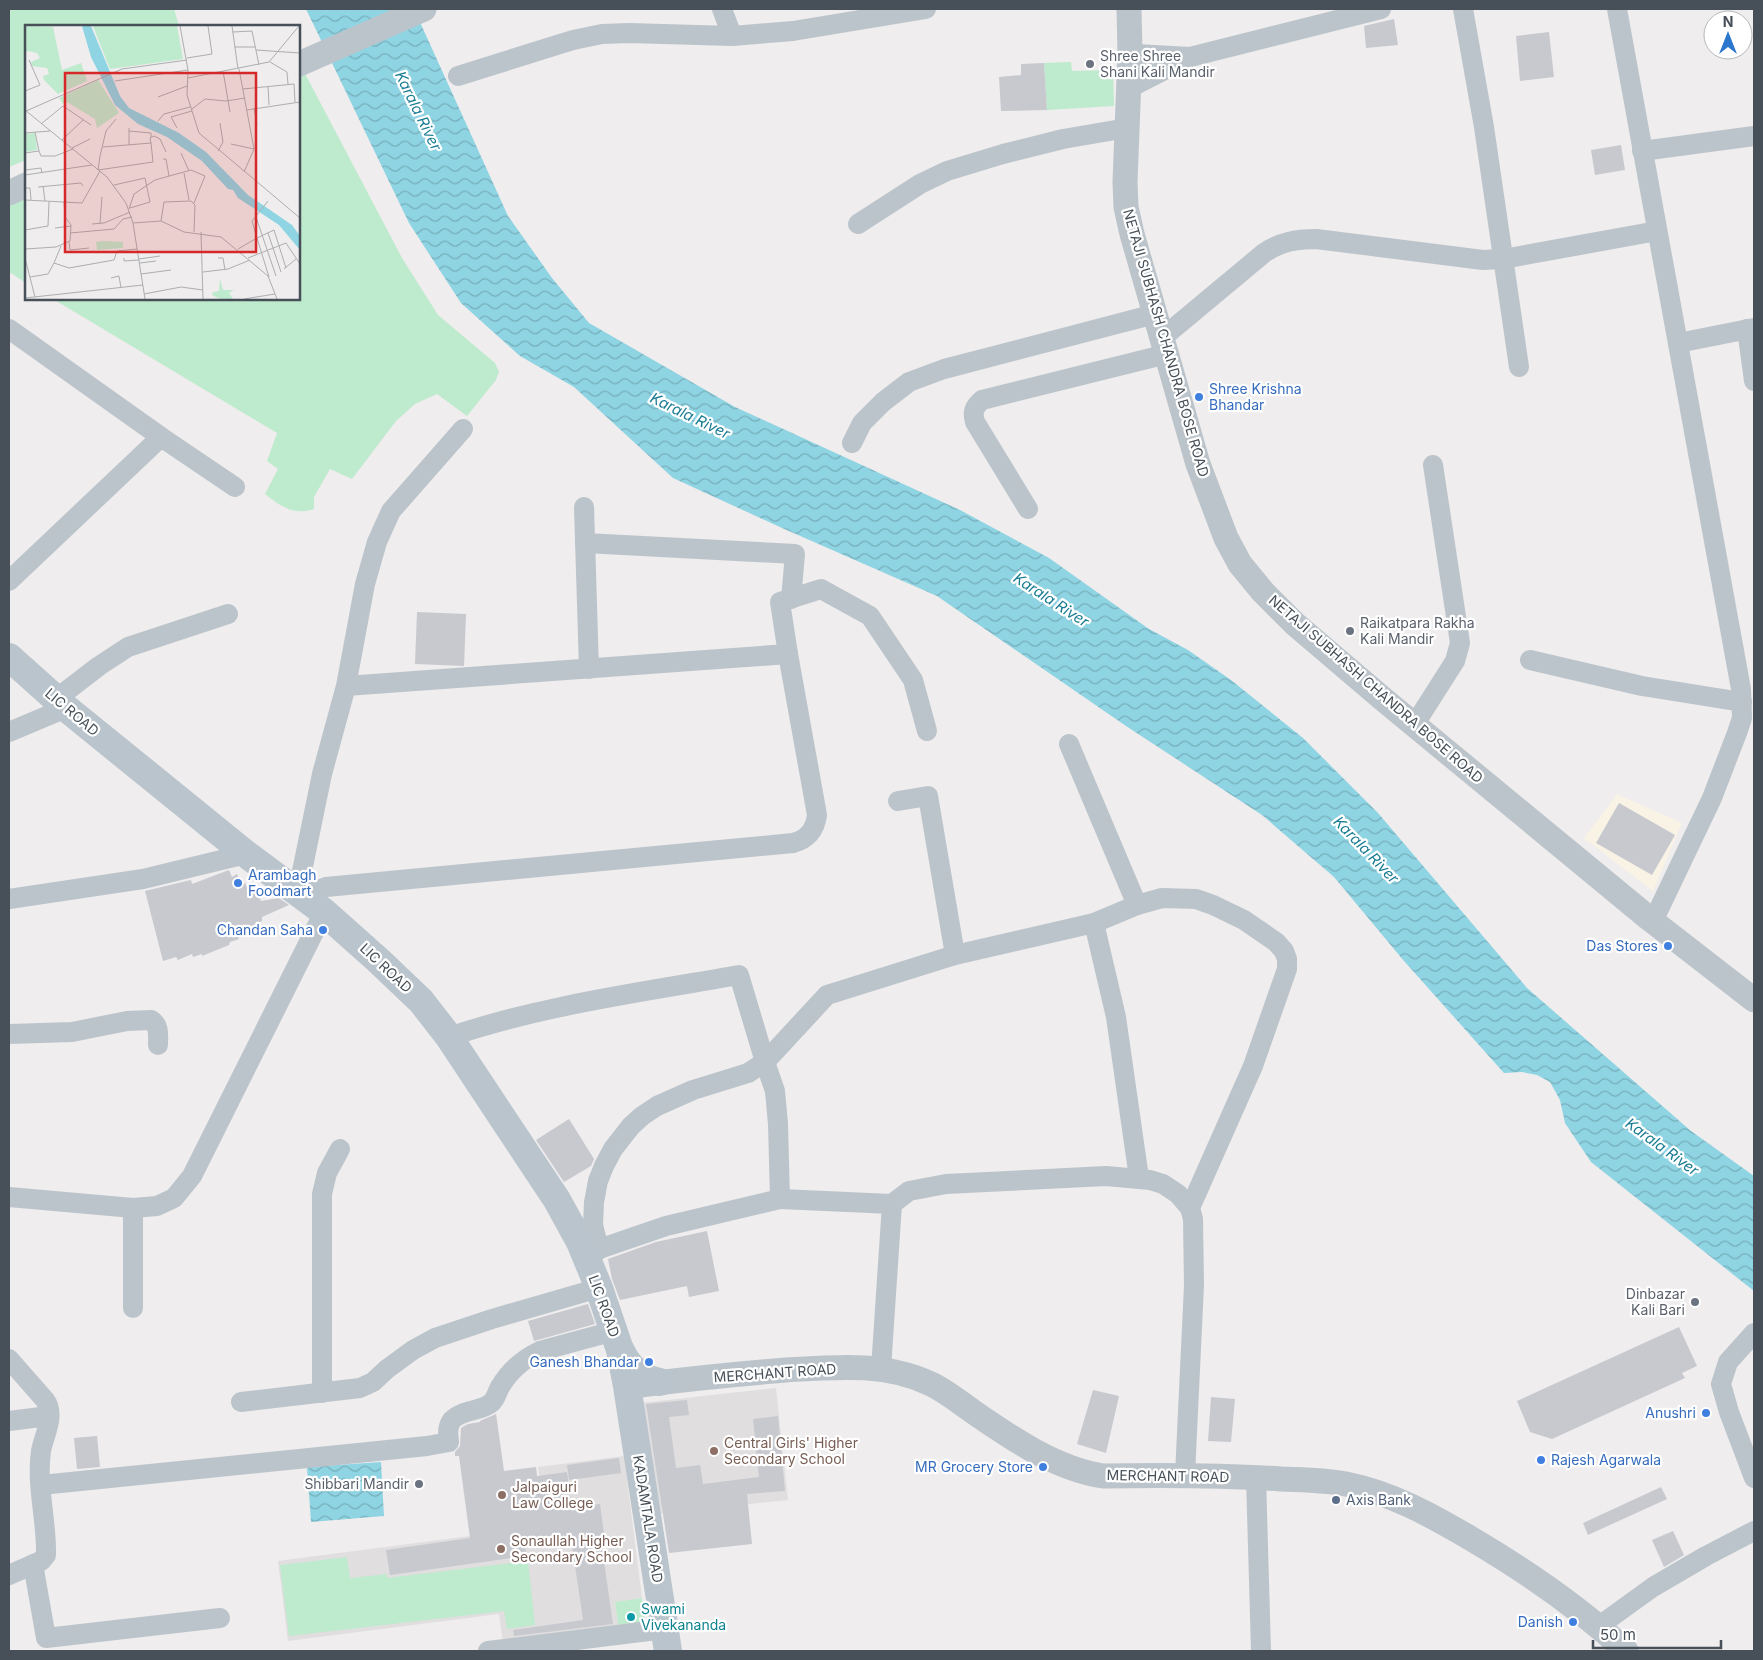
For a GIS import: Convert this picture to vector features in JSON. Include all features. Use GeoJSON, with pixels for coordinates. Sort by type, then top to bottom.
{"type":"FeatureCollection","features":[{"type":"Feature","properties":{"kind":"main road","name":"LIC ROAD"},"geometry":{"type":"LineString","coordinates":[[9,657],[61,704],[246,854],[324,912],[421,1001],[449,1037],[593,1254],[599,1288],[617,1341],[627,1386]]}},
{"type":"Feature","properties":{"kind":"main road"},"geometry":{"type":"LineString","coordinates":[[617,1341],[627,1362],[637,1373],[648,1379],[660,1382]]}},
{"type":"Feature","properties":{"kind":"main road","name":"KADAMTALA ROAD"},"geometry":{"type":"LineString","coordinates":[[627,1386],[667,1640]]}},
{"type":"Feature","properties":{"kind":"street"},"geometry":{"type":"LineString","coordinates":[[303,62],[424,9]]}},
{"type":"Feature","properties":{"kind":"street"},"geometry":{"type":"LineString","coordinates":[[722,9],[732,36]]}},
{"type":"Feature","properties":{"kind":"street"},"geometry":{"type":"LineString","coordinates":[[458,76],[573,40],[602,34],[732,36],[793,31],[926,9]]}},
{"type":"Feature","properties":{"kind":"street","name":"NETAJI SUBHASH CHANDRA BOSE ROAD"},"geometry":{"type":"LineString","coordinates":[[1129,9],[1135,85],[1131,185],[1132,207],[1163,334]]}},
{"type":"Feature","properties":{"kind":"street","name":"NETAJI SUBHASH CHANDRA BOSE ROAD"},"geometry":{"type":"LineString","coordinates":[[1135,9],[1125,182],[1126,207],[1132,234],[1202,463],[1226,538],[1240,564],[1263,592],[1295,624],[1417,720],[1754,1000]]}},
{"type":"Feature","properties":{"kind":"street"},"geometry":{"type":"LineString","coordinates":[[1135,85],[1190,57],[1381,9]]}},
{"type":"Feature","properties":{"kind":"street"},"geometry":{"type":"LineString","coordinates":[[1464,9],[1484,127],[1519,367]]}},
{"type":"Feature","properties":{"kind":"street"},"geometry":{"type":"LineString","coordinates":[[1616,9],[1711,517],[1742,702],[1742,718],[1712,798],[1654,916]]}},
{"type":"Feature","properties":{"kind":"street"},"geometry":{"type":"LineString","coordinates":[[1133,54],[1190,57]]}},
{"type":"Feature","properties":{"kind":"street"},"geometry":{"type":"LineString","coordinates":[[858,224],[920,184],[947,171],[1063,139],[1128,128]]}},
{"type":"Feature","properties":{"kind":"street"},"geometry":{"type":"LineString","coordinates":[[1642,151],[1754,136]]}},
{"type":"Feature","properties":{"kind":"street"},"geometry":{"type":"LineString","coordinates":[[9,193],[25,185]]}},
{"type":"Feature","properties":{"kind":"street"},"geometry":{"type":"LineString","coordinates":[[1028,509],[975,422],[976,405],[982,400],[1163,334],[1276,245],[1292,240],[1316,239],[1483,260],[1503,259],[1657,231]]}},
{"type":"Feature","properties":{"kind":"street"},"geometry":{"type":"LineString","coordinates":[[1678,343],[1750,328],[1754,380]]}},
{"type":"Feature","properties":{"kind":"street"},"geometry":{"type":"LineString","coordinates":[[9,329],[235,487]]}},
{"type":"Feature","properties":{"kind":"street"},"geometry":{"type":"LineString","coordinates":[[852,443],[862,423],[883,402],[909,382],[944,369],[1163,334]]}},
{"type":"Feature","properties":{"kind":"street"},"geometry":{"type":"LineString","coordinates":[[463,429],[391,511],[377,542],[366,584],[346,686],[322,774],[301,876],[302,896],[326,887],[799,841],[809,835],[817,815],[780,602],[821,589],[870,616],[913,680],[927,731]]}},
{"type":"Feature","properties":{"kind":"street"},"geometry":{"type":"LineString","coordinates":[[9,581],[161,437]]}},
{"type":"Feature","properties":{"kind":"street"},"geometry":{"type":"LineString","coordinates":[[1417,720],[1455,661],[1460,643],[1433,465]]}},
{"type":"Feature","properties":{"kind":"street"},"geometry":{"type":"LineString","coordinates":[[584,507],[589,669]]}},
{"type":"Feature","properties":{"kind":"street"},"geometry":{"type":"LineString","coordinates":[[585,543],[795,554],[790,599]]}},
{"type":"Feature","properties":{"kind":"street"},"geometry":{"type":"LineString","coordinates":[[9,732],[61,704],[113,656],[128,647],[228,614]]}},
{"type":"Feature","properties":{"kind":"street"},"geometry":{"type":"LineString","coordinates":[[346,686],[788,654]]}},
{"type":"Feature","properties":{"kind":"street"},"geometry":{"type":"LineString","coordinates":[[1530,660],[1642,686],[1742,702]]}},
{"type":"Feature","properties":{"kind":"street"},"geometry":{"type":"LineString","coordinates":[[1069,744],[1137,905]]}},
{"type":"Feature","properties":{"kind":"street"},"geometry":{"type":"LineString","coordinates":[[898,801],[928,796],[956,955]]}},
{"type":"Feature","properties":{"kind":"street"},"geometry":{"type":"LineString","coordinates":[[9,899],[143,879],[246,854]]}},
{"type":"Feature","properties":{"kind":"street"},"geometry":{"type":"LineString","coordinates":[[1185,1475],[1194,1285],[1193,1219],[1190,1208],[1178,1194],[1163,1184],[1139,1178],[1106,1176],[946,1184],[909,1191],[892,1204],[780,1199],[666,1226],[593,1254],[593,1225],[594,1202],[598,1181],[613,1149],[642,1116],[657,1106],[693,1090],[748,1073],[765,1062],[827,996],[956,955],[1094,923],[1137,905],[1162,898],[1196,899],[1244,920],[1270,937],[1284,951],[1287,959],[1287,969],[1253,1066],[1190,1208]]}},
{"type":"Feature","properties":{"kind":"street"},"geometry":{"type":"LineString","coordinates":[[9,1197],[134,1208],[157,1206],[174,1198],[192,1176],[324,912]]}},
{"type":"Feature","properties":{"kind":"street","name":"NETAJI SUBHASH CHANDRA BOSE ROAD"},"geometry":{"type":"LineString","coordinates":[[1654,916],[1754,986]]}},
{"type":"Feature","properties":{"kind":"street"},"geometry":{"type":"LineString","coordinates":[[1094,923],[1116,1017],[1139,1178]]}},
{"type":"Feature","properties":{"kind":"street"},"geometry":{"type":"LineString","coordinates":[[449,1037],[480,1026],[570,1005],[739,975],[775,1091],[780,1199]]}},
{"type":"Feature","properties":{"kind":"street"},"geometry":{"type":"LineString","coordinates":[[9,1034],[72,1032],[127,1021],[152,1020],[157,1027],[158,1045]]}},
{"type":"Feature","properties":{"kind":"street"},"geometry":{"type":"LineString","coordinates":[[322,1393],[322,1194],[327,1173],[340,1149]]}},
{"type":"Feature","properties":{"kind":"street"},"geometry":{"type":"LineString","coordinates":[[882,1370],[892,1204]]}},
{"type":"Feature","properties":{"kind":"street"},"geometry":{"type":"LineString","coordinates":[[133,1308],[134,1208]]}},
{"type":"Feature","properties":{"kind":"street"},"geometry":{"type":"LineString","coordinates":[[241,1402],[360,1388],[373,1382],[407,1354],[435,1338],[599,1288]]}},
{"type":"Feature","properties":{"kind":"street"},"geometry":{"type":"LineString","coordinates":[[1754,1333],[1728,1362],[1721,1384],[1729,1412],[1754,1478]]}},
{"type":"Feature","properties":{"kind":"street"},"geometry":{"type":"LineString","coordinates":[[41,1485],[427,1446],[449,1442],[448,1430],[452,1421],[465,1412],[489,1405],[495,1399],[500,1387],[516,1365],[528,1356],[540,1351],[617,1341]]}},
{"type":"Feature","properties":{"kind":"street"},"geometry":{"type":"LineString","coordinates":[[9,1359],[50,1408],[41,1451],[41,1485],[46,1552],[44,1559],[9,1575]]}},
{"type":"Feature","properties":{"kind":"street","name":"MERCHANT ROAD"},"geometry":{"type":"LineString","coordinates":[[627,1386],[810,1369],[861,1368],[882,1370],[914,1377],[933,1385],[1027,1446],[1056,1461],[1091,1474],[1103,1476],[1185,1475],[1256,1477],[1344,1483],[1382,1493],[1436,1518],[1491,1550],[1546,1586],[1599,1626],[1626,1651]]}},
{"type":"Feature","properties":{"kind":"street"},"geometry":{"type":"LineString","coordinates":[[9,1421],[49,1416]]}},
{"type":"Feature","properties":{"kind":"street"},"geometry":{"type":"LineString","coordinates":[[1256,1477],[1260,1651]]}},
{"type":"Feature","properties":{"kind":"street"},"geometry":{"type":"LineString","coordinates":[[1599,1626],[1653,1587],[1754,1531]]}},
{"type":"Feature","properties":{"kind":"street"},"geometry":{"type":"LineString","coordinates":[[33,1564],[46,1638],[220,1618]]}},
{"type":"Feature","properties":{"kind":"street"},"geometry":{"type":"LineString","coordinates":[[488,1651],[667,1640]]}},
{"type":"Feature","properties":{"kind":"shaded area"},"geometry":{"type":"Polygon","coordinates":[[[1617,794],[1682,823],[1653,891],[1584,838],[1617,794]]]}},
{"type":"Feature","properties":{"kind":"shaded area","name":"Central Girls' Higher Secondary School"},"geometry":{"type":"Polygon","coordinates":[[[776,1388],[788,1500],[652,1514],[640,1403],[776,1388]]]}},
{"type":"Feature","properties":{"kind":"shaded area","name":"Sonaullah Higher Secondary School"},"geometry":{"type":"Polygon","coordinates":[[[624,1456],[642,1598],[615,1602],[620,1637],[504,1651],[499,1614],[288,1641],[278,1561],[516,1530],[545,1514],[538,1467],[624,1456]]]}},
{"type":"Feature","properties":{"kind":"green space"},"geometry":{"type":"Polygon","coordinates":[[[9,9],[174,9],[179,25],[25,25],[25,160],[9,167],[9,9]]]}},
{"type":"Feature","properties":{"kind":"green space"},"geometry":{"type":"Polygon","coordinates":[[[1071,62],[1072,71],[1113,70],[1114,106],[1047,110],[1044,63],[1071,62]]]}},
{"type":"Feature","properties":{"kind":"green space"},"geometry":{"type":"Polygon","coordinates":[[[300,66],[402,258],[438,315],[495,363],[499,372],[496,380],[467,416],[437,394],[415,404],[396,421],[352,479],[330,469],[314,497],[314,509],[307,511],[288,509],[265,494],[278,469],[267,461],[277,433],[55,300],[300,300],[300,66]]]}},
{"type":"Feature","properties":{"kind":"green space"},"geometry":{"type":"Polygon","coordinates":[[[25,191],[25,282],[11,273],[9,275],[9,199],[25,191]]]}},
{"type":"Feature","properties":{"kind":"green space"},"geometry":{"type":"Polygon","coordinates":[[[347,1557],[350,1578],[387,1574],[387,1578],[528,1561],[535,1625],[507,1629],[504,1611],[289,1636],[280,1565],[347,1557]]]}},
{"type":"Feature","properties":{"kind":"green space"},"geometry":{"type":"Polygon","coordinates":[[[642,1598],[645,1618],[631,1636],[620,1637],[615,1602],[642,1598]]]}},
{"type":"Feature","properties":{"kind":"water","name":"Karala River"},"geometry":{"type":"Polygon","coordinates":[[[306,9],[414,9],[508,216],[552,278],[589,323],[735,407],[960,510],[1049,558],[1149,629],[1188,650],[1231,680],[1303,738],[1378,813],[1527,988],[1691,1131],[1754,1176],[1754,1291],[1591,1162],[1565,1123],[1560,1100],[1550,1082],[1537,1075],[1522,1072],[1504,1073],[1404,961],[1334,877],[1262,815],[1126,726],[937,596],[673,478],[574,387],[520,356],[461,303],[409,223],[306,9]]]}},
{"type":"Feature","properties":{"kind":"water"},"geometry":{"type":"Polygon","coordinates":[[[381,1462],[384,1516],[311,1522],[307,1467],[381,1462]]]}},
{"type":"Feature","properties":{"kind":"building"},"geometry":{"type":"Polygon","coordinates":[[[1394,19],[1398,45],[1366,48],[1364,26],[1394,19]]]}},
{"type":"Feature","properties":{"kind":"building"},"geometry":{"type":"Polygon","coordinates":[[[1549,32],[1554,77],[1520,81],[1516,36],[1549,32]]]}},
{"type":"Feature","properties":{"kind":"building"},"geometry":{"type":"Polygon","coordinates":[[[1044,63],[1047,110],[1001,111],[999,77],[1021,75],[1021,64],[1044,63]]]}},
{"type":"Feature","properties":{"kind":"building"},"geometry":{"type":"Polygon","coordinates":[[[1621,145],[1625,170],[1595,175],[1591,150],[1621,145]]]}},
{"type":"Feature","properties":{"kind":"building"},"geometry":{"type":"Polygon","coordinates":[[[417,612],[466,614],[464,666],[415,664],[417,612]]]}},
{"type":"Feature","properties":{"kind":"building"},"geometry":{"type":"Polygon","coordinates":[[[1619,803],[1675,835],[1652,875],[1596,843],[1619,803]]]}},
{"type":"Feature","properties":{"kind":"building"},"geometry":{"type":"Polygon","coordinates":[[[229,870],[232,877],[237,874],[242,885],[245,883],[250,894],[257,891],[261,901],[279,898],[289,905],[262,917],[262,921],[248,928],[248,931],[238,935],[239,939],[230,942],[229,945],[202,956],[202,954],[193,957],[192,954],[178,960],[176,957],[163,961],[145,891],[191,880],[192,884],[229,870]]]}},
{"type":"Feature","properties":{"kind":"building"},"geometry":{"type":"Polygon","coordinates":[[[569,1119],[594,1159],[591,1166],[564,1182],[536,1140],[569,1119]]]}},
{"type":"Feature","properties":{"kind":"building"},"geometry":{"type":"Polygon","coordinates":[[[707,1231],[719,1291],[689,1297],[687,1286],[620,1300],[612,1279],[608,1259],[656,1242],[707,1231]]]}},
{"type":"Feature","properties":{"kind":"building"},"geometry":{"type":"Polygon","coordinates":[[[588,1304],[595,1324],[534,1341],[528,1321],[588,1304]]]}},
{"type":"Feature","properties":{"kind":"building"},"geometry":{"type":"Polygon","coordinates":[[[1679,1327],[1697,1366],[1682,1373],[1685,1378],[1552,1439],[1530,1432],[1517,1401],[1679,1327]]]}},
{"type":"Feature","properties":{"kind":"building"},"geometry":{"type":"Polygon","coordinates":[[[1093,1390],[1119,1396],[1106,1453],[1077,1444],[1093,1390]]]}},
{"type":"Feature","properties":{"kind":"building"},"geometry":{"type":"Polygon","coordinates":[[[1211,1397],[1235,1399],[1231,1442],[1208,1441],[1211,1397]]]}},
{"type":"Feature","properties":{"kind":"building"},"geometry":{"type":"Polygon","coordinates":[[[687,1400],[689,1415],[669,1417],[676,1468],[700,1465],[703,1484],[759,1477],[753,1419],[778,1416],[785,1491],[747,1494],[752,1544],[669,1553],[646,1404],[687,1400]]]}},
{"type":"Feature","properties":{"kind":"building"},"geometry":{"type":"Polygon","coordinates":[[[496,1414],[504,1471],[536,1467],[537,1476],[567,1472],[572,1508],[600,1504],[604,1534],[600,1534],[613,1624],[514,1636],[513,1630],[583,1620],[571,1538],[525,1545],[527,1556],[390,1575],[386,1550],[470,1538],[459,1456],[455,1456],[455,1452],[460,1446],[461,1428],[496,1414]]]}},
{"type":"Feature","properties":{"kind":"building"},"geometry":{"type":"Polygon","coordinates":[[[97,1436],[100,1467],[77,1469],[74,1438],[97,1436]]]}},
{"type":"Feature","properties":{"kind":"building"},"geometry":{"type":"Polygon","coordinates":[[[619,1458],[621,1473],[569,1480],[567,1465],[619,1458]]]}},
{"type":"Feature","properties":{"kind":"building"},"geometry":{"type":"Polygon","coordinates":[[[1661,1487],[1667,1499],[1588,1535],[1583,1523],[1661,1487]]]}},
{"type":"Feature","properties":{"kind":"building"},"geometry":{"type":"Polygon","coordinates":[[[1673,1531],[1684,1555],[1664,1567],[1652,1540],[1673,1531]]]}},
{"type":"Feature","properties":{"kind":"place","name":"Shree Shree Shani Kali Mandir"},"geometry":{"type":"Point","coordinates":[1090,64]}},
{"type":"Feature","properties":{"kind":"place","name":"Shree Krishna Bhandar"},"geometry":{"type":"Point","coordinates":[1199,397]}},
{"type":"Feature","properties":{"kind":"place","name":"Raikatpara Rakha Kali Mandir"},"geometry":{"type":"Point","coordinates":[1350,631]}},
{"type":"Feature","properties":{"kind":"place","name":"Arambagh Foodmart"},"geometry":{"type":"Point","coordinates":[238,883]}},
{"type":"Feature","properties":{"kind":"place","name":"Chandan Saha"},"geometry":{"type":"Point","coordinates":[323,930]}},
{"type":"Feature","properties":{"kind":"place","name":"Das Stores"},"geometry":{"type":"Point","coordinates":[1668,946]}},
{"type":"Feature","properties":{"kind":"place","name":"Dinbazar Kali Bari"},"geometry":{"type":"Point","coordinates":[1695,1302]}},
{"type":"Feature","properties":{"kind":"place","name":"Ganesh Bhandar"},"geometry":{"type":"Point","coordinates":[649,1362]}},
{"type":"Feature","properties":{"kind":"place","name":"Anushri"},"geometry":{"type":"Point","coordinates":[1706,1413]}},
{"type":"Feature","properties":{"kind":"place","name":"Central Girls' Higher Secondary School"},"geometry":{"type":"Point","coordinates":[714,1451]}},
{"type":"Feature","properties":{"kind":"place","name":"Rajesh Agarwala"},"geometry":{"type":"Point","coordinates":[1541,1460]}},
{"type":"Feature","properties":{"kind":"place","name":"MR Grocery Store"},"geometry":{"type":"Point","coordinates":[1043,1467]}},
{"type":"Feature","properties":{"kind":"place","name":"Shibbari Mandir"},"geometry":{"type":"Point","coordinates":[419,1484]}},
{"type":"Feature","properties":{"kind":"place","name":"Jalpaiguri Law College"},"geometry":{"type":"Point","coordinates":[502,1495]}},
{"type":"Feature","properties":{"kind":"place","name":"Axis Bank"},"geometry":{"type":"Point","coordinates":[1336,1500]}},
{"type":"Feature","properties":{"kind":"place","name":"Sonaullah Higher Secondary School"},"geometry":{"type":"Point","coordinates":[501,1549]}},
{"type":"Feature","properties":{"kind":"place","name":"Swami Vivekananda"},"geometry":{"type":"Point","coordinates":[631,1617]}},
{"type":"Feature","properties":{"kind":"place","name":"Danish"},"geometry":{"type":"Point","coordinates":[1573,1622]}}]}
